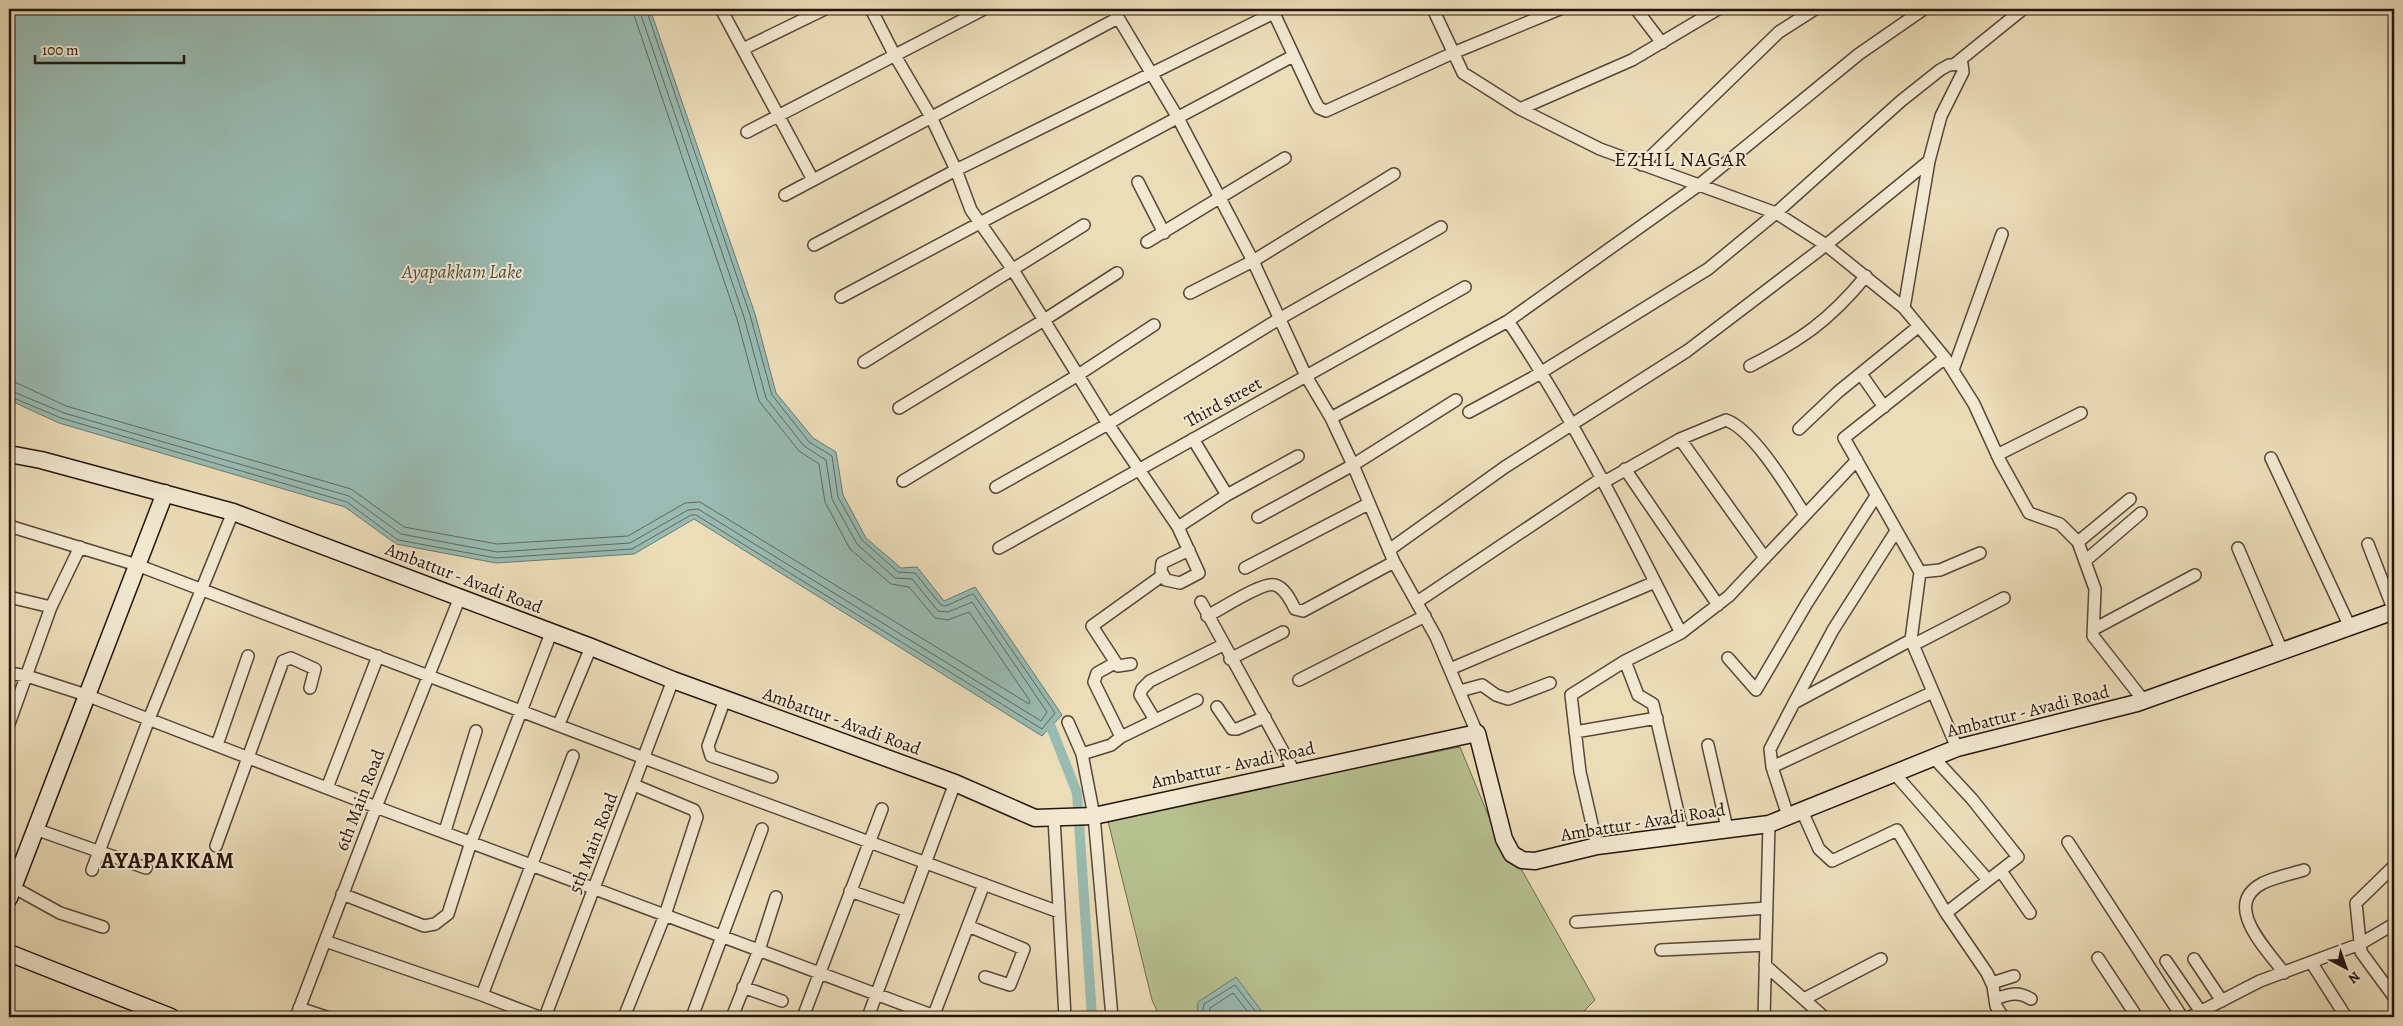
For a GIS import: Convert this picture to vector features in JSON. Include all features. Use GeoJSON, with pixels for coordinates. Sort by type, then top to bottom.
{"type":"FeatureCollection","features":[{"type":"Feature","properties":{"kind":"street"},"geometry":{"type":"LineString","coordinates":[[721,9],[813,180]]}},
{"type":"Feature","properties":{"kind":"street"},"geometry":{"type":"LineString","coordinates":[[743,49],[825,9]]}},
{"type":"Feature","properties":{"kind":"street"},"geometry":{"type":"LineString","coordinates":[[871,9],[894,54],[931,116],[956,170],[971,210],[1013,270],[1108,424],[1178,527],[1189,550],[1199,573],[1180,583],[1166,580],[1163,575],[1162,563],[1189,550]]}},
{"type":"Feature","properties":{"kind":"street"},"geometry":{"type":"LineString","coordinates":[[747,132],[778,114],[984,9]]}},
{"type":"Feature","properties":{"kind":"street"},"geometry":{"type":"LineString","coordinates":[[1433,9],[1462,73],[1520,109],[1600,149],[1776,213],[1826,245],[1904,308],[1945,358],[1974,404],[1997,455],[2029,513],[2060,524],[2078,542],[2095,589],[2093,636],[2144,701]]}},
{"type":"Feature","properties":{"kind":"street"},"geometry":{"type":"LineString","coordinates":[[814,245],[956,170],[1273,11],[1292,56],[1319,108],[1326,111],[1453,53],[1560,9]]}},
{"type":"Feature","properties":{"kind":"street"},"geometry":{"type":"LineString","coordinates":[[1636,9],[1662,43]]}},
{"type":"Feature","properties":{"kind":"street"},"geometry":{"type":"LineString","coordinates":[[1520,109],[1632,60],[1718,9]]}},
{"type":"Feature","properties":{"kind":"street"},"geometry":{"type":"LineString","coordinates":[[1642,164],[1778,32],[1815,9]]}},
{"type":"Feature","properties":{"kind":"street"},"geometry":{"type":"LineString","coordinates":[[1331,418],[1508,321],[1699,185],[1859,54],[1924,9]]}},
{"type":"Feature","properties":{"kind":"street"},"geometry":{"type":"LineString","coordinates":[[1469,412],[1542,372],[1708,268],[1776,213],[1901,101],[1940,70],[1955,64],[2023,9]]}},
{"type":"Feature","properties":{"kind":"street"},"geometry":{"type":"LineString","coordinates":[[785,195],[1115,14],[1178,118],[1253,261],[1306,376],[1331,418],[1394,562],[1425,616],[1460,691],[1477,733]]}},
{"type":"Feature","properties":{"kind":"street"},"geometry":{"type":"LineString","coordinates":[[841,297],[1292,56]]}},
{"type":"Feature","properties":{"kind":"street"},"geometry":{"type":"LineString","coordinates":[[1904,308],[1929,161],[1941,116],[1964,72],[1962,64],[1955,64]]}},
{"type":"Feature","properties":{"kind":"street"},"geometry":{"type":"LineString","coordinates":[[1148,242],[1286,158]]}},
{"type":"Feature","properties":{"kind":"street"},"geometry":{"type":"LineString","coordinates":[[1389,550],[1505,467],[1687,351],[1826,245],[1929,161]]}},
{"type":"Feature","properties":{"kind":"street"},"geometry":{"type":"LineString","coordinates":[[1190,294],[1253,261],[1394,174]]}},
{"type":"Feature","properties":{"kind":"street"},"geometry":{"type":"LineString","coordinates":[[1138,182],[1164,233]]}},
{"type":"Feature","properties":{"kind":"street"},"geometry":{"type":"LineString","coordinates":[[864,362],[1084,225]]}},
{"type":"Feature","properties":{"kind":"street"},"geometry":{"type":"LineString","coordinates":[[996,487],[1108,424],[1279,319],[1441,227]]}},
{"type":"Feature","properties":{"kind":"street"},"geometry":{"type":"LineString","coordinates":[[1953,370],[2002,234]]}},
{"type":"Feature","properties":{"kind":"street"},"geometry":{"type":"LineString","coordinates":[[899,408],[1044,320],[1117,273]]}},
{"type":"Feature","properties":{"kind":"street"},"geometry":{"type":"LineString","coordinates":[[1750,366],[1815,329],[1832,315],[1866,276]]}},
{"type":"Feature","properties":{"kind":"street","name":"Third street"},"geometry":{"type":"LineString","coordinates":[[999,548],[1465,287]]}},
{"type":"Feature","properties":{"kind":"street"},"geometry":{"type":"LineString","coordinates":[[1508,321],[1542,372],[1603,480],[1681,633]]}},
{"type":"Feature","properties":{"kind":"street"},"geometry":{"type":"LineString","coordinates":[[904,481],[1078,376],[1154,325]]}},
{"type":"Feature","properties":{"kind":"street"},"geometry":{"type":"LineString","coordinates":[[1799,429],[1838,392],[1919,326]]}},
{"type":"Feature","properties":{"kind":"street"},"geometry":{"type":"LineString","coordinates":[[1945,358],[1844,438],[1920,572],[1912,642],[1956,748]]}},
{"type":"Feature","properties":{"kind":"street"},"geometry":{"type":"LineString","coordinates":[[1861,374],[1884,407]]}},
{"type":"Feature","properties":{"kind":"street"},"geometry":{"type":"LineString","coordinates":[[1258,517],[1353,465],[1456,400]]}},
{"type":"Feature","properties":{"kind":"street"},"geometry":{"type":"LineString","coordinates":[[1997,455],[2081,413]]}},
{"type":"Feature","properties":{"kind":"street"},"geometry":{"type":"LineString","coordinates":[[1417,602],[1603,480],[1680,439],[1726,420],[1736,423],[1768,460],[1806,515]]}},
{"type":"Feature","properties":{"kind":"street"},"geometry":{"type":"LineString","coordinates":[[1680,439],[1765,558]]}},
{"type":"Feature","properties":{"kind":"street"},"geometry":{"type":"LineString","coordinates":[[1193,440],[1227,495]]}},
{"type":"Feature","properties":{"kind":"street","name":"Ambattur - Avadi Road"},"geometry":{"type":"LineString","coordinates":[[9,454],[41,460],[233,512],[591,647],[673,680],[955,783],[1035,818],[1091,816],[1477,733],[1504,840],[1512,854],[1522,860],[1535,861],[1597,846],[1769,824],[1956,748],[2144,701],[2394,611]]}},
{"type":"Feature","properties":{"kind":"street"},"geometry":{"type":"LineString","coordinates":[[1178,527],[1227,495],[1298,456]]}},
{"type":"Feature","properties":{"kind":"street"},"geometry":{"type":"LineString","coordinates":[[2271,458],[2350,627]]}},
{"type":"Feature","properties":{"kind":"street"},"geometry":{"type":"LineString","coordinates":[[1597,846],[1580,772],[1571,695],[1626,660],[1681,633],[1729,596],[1857,460]]}},
{"type":"Feature","properties":{"kind":"street"},"geometry":{"type":"LineString","coordinates":[[1625,469],[1718,604]]}},
{"type":"Feature","properties":{"kind":"street"},"geometry":{"type":"LineString","coordinates":[[103,927],[11,892],[166,493]]}},
{"type":"Feature","properties":{"kind":"street"},"geometry":{"type":"LineString","coordinates":[[1728,658],[1756,690],[1807,603],[1876,496]]}},
{"type":"Feature","properties":{"kind":"street"},"geometry":{"type":"LineString","coordinates":[[2078,542],[2130,499]]}},
{"type":"Feature","properties":{"kind":"street"},"geometry":{"type":"LineString","coordinates":[[1245,568],[1368,504]]}},
{"type":"Feature","properties":{"kind":"street"},"geometry":{"type":"LineString","coordinates":[[92,870],[149,719],[233,512]]}},
{"type":"Feature","properties":{"kind":"street"},"geometry":{"type":"LineString","coordinates":[[2085,561],[2141,513]]}},
{"type":"Feature","properties":{"kind":"street"},"geometry":{"type":"LineString","coordinates":[[9,526],[137,565],[559,724],[644,758],[1060,912]]}},
{"type":"Feature","properties":{"kind":"street"},"geometry":{"type":"LineString","coordinates":[[1896,531],[1833,630],[1794,702],[1770,749],[1772,768],[1795,814],[1819,849],[1832,861],[1897,830],[1946,913],[1992,983],[1995,999],[2002,1017]]}},
{"type":"Feature","properties":{"kind":"street"},"geometry":{"type":"LineString","coordinates":[[2368,544],[2394,611]]}},
{"type":"Feature","properties":{"kind":"street"},"geometry":{"type":"LineString","coordinates":[[9,724],[51,608],[80,547]]}},
{"type":"Feature","properties":{"kind":"street"},"geometry":{"type":"LineString","coordinates":[[2238,548],[2282,651]]}},
{"type":"Feature","properties":{"kind":"street"},"geometry":{"type":"LineString","coordinates":[[1920,572],[1940,570],[1980,553]]}},
{"type":"Feature","properties":{"kind":"street"},"geometry":{"type":"LineString","coordinates":[[1207,616],[1257,589],[1270,585],[1277,585],[1288,596],[1295,609],[1303,611],[1394,562]]}},
{"type":"Feature","properties":{"kind":"street"},"geometry":{"type":"LineString","coordinates":[[1131,664],[1121,667],[1115,663],[1092,626],[1163,575]]}},
{"type":"Feature","properties":{"kind":"street"},"geometry":{"type":"LineString","coordinates":[[2094,630],[2195,575]]}},
{"type":"Feature","properties":{"kind":"street"},"geometry":{"type":"LineString","coordinates":[[1450,669],[1655,582]]}},
{"type":"Feature","properties":{"kind":"street"},"geometry":{"type":"LineString","coordinates":[[9,597],[51,608]]}},
{"type":"Feature","properties":{"kind":"street","name":"6th Main Road"},"geometry":{"type":"LineString","coordinates":[[297,1012],[460,597]]}},
{"type":"Feature","properties":{"kind":"street"},"geometry":{"type":"LineString","coordinates":[[1794,702],[2004,598]]}},
{"type":"Feature","properties":{"kind":"street"},"geometry":{"type":"LineString","coordinates":[[1201,602],[1230,659],[1265,717],[1295,773]]}},
{"type":"Feature","properties":{"kind":"street"},"geometry":{"type":"LineString","coordinates":[[1299,680],[1425,616]]}},
{"type":"Feature","properties":{"kind":"street"},"geometry":{"type":"LineString","coordinates":[[1230,659],[1283,632]]}},
{"type":"Feature","properties":{"kind":"street"},"geometry":{"type":"LineString","coordinates":[[342,894],[424,926],[435,924],[448,914],[472,842],[551,633]]}},
{"type":"Feature","properties":{"kind":"street"},"geometry":{"type":"LineString","coordinates":[[1155,720],[1140,695],[1142,689],[1150,682],[1223,645]]}},
{"type":"Feature","properties":{"kind":"street"},"geometry":{"type":"LineString","coordinates":[[559,724],[591,647]]}},
{"type":"Feature","properties":{"kind":"street"},"geometry":{"type":"LineString","coordinates":[[217,745],[248,656]]}},
{"type":"Feature","properties":{"kind":"street"},"geometry":{"type":"LineString","coordinates":[[327,788],[378,656]]}},
{"type":"Feature","properties":{"kind":"street"},"geometry":{"type":"LineString","coordinates":[[216,846],[283,661],[291,658],[315,669],[316,672],[310,688]]}},
{"type":"Feature","properties":{"kind":"street"},"geometry":{"type":"LineString","coordinates":[[1626,660],[1638,696],[1653,704],[1682,834]]}},
{"type":"Feature","properties":{"kind":"street"},"geometry":{"type":"LineString","coordinates":[[1115,663],[1097,673],[1094,682],[1121,737]]}},
{"type":"Feature","properties":{"kind":"street"},"geometry":{"type":"LineString","coordinates":[[9,673],[27,676],[86,695],[376,807],[934,1017],[984,884]]}},
{"type":"Feature","properties":{"kind":"street","name":"5th Main Road"},"geometry":{"type":"LineString","coordinates":[[545,1017],[673,680]]}},
{"type":"Feature","properties":{"kind":"street"},"geometry":{"type":"LineString","coordinates":[[1460,691],[1482,685],[1496,696],[1508,699],[1550,683]]}},
{"type":"Feature","properties":{"kind":"street"},"geometry":{"type":"LineString","coordinates":[[1772,768],[1933,692]]}},
{"type":"Feature","properties":{"kind":"street"},"geometry":{"type":"LineString","coordinates":[[725,699],[708,746],[711,756],[772,777]]}},
{"type":"Feature","properties":{"kind":"street"},"geometry":{"type":"LineString","coordinates":[[1082,754],[1111,745],[1121,737],[1197,700]]}},
{"type":"Feature","properties":{"kind":"street"},"geometry":{"type":"LineString","coordinates":[[1216,707],[1232,729],[1237,729],[1265,717]]}},
{"type":"Feature","properties":{"kind":"street"},"geometry":{"type":"LineString","coordinates":[[1575,732],[1656,718]]}},
{"type":"Feature","properties":{"kind":"street"},"geometry":{"type":"LineString","coordinates":[[1068,722],[1082,754],[1091,816],[1112,1017]]}},
{"type":"Feature","properties":{"kind":"street"},"geometry":{"type":"LineString","coordinates":[[446,832],[476,730]]}},
{"type":"Feature","properties":{"kind":"street"},"geometry":{"type":"LineString","coordinates":[[1708,745],[1727,828]]}},
{"type":"Feature","properties":{"kind":"street"},"geometry":{"type":"LineString","coordinates":[[482,995],[573,756]]}},
{"type":"Feature","properties":{"kind":"street"},"geometry":{"type":"LineString","coordinates":[[1933,757],[1972,799],[2018,857],[1946,913]]}},
{"type":"Feature","properties":{"kind":"street"},"geometry":{"type":"LineString","coordinates":[[1894,773],[1988,880]]}},
{"type":"Feature","properties":{"kind":"street"},"geometry":{"type":"LineString","coordinates":[[868,1017],[955,783]]}},
{"type":"Feature","properties":{"kind":"street"},"geometry":{"type":"LineString","coordinates":[[626,1012],[666,915],[697,817],[694,810],[634,785]]}},
{"type":"Feature","properties":{"kind":"street"},"geometry":{"type":"LineString","coordinates":[[802,1017],[882,809]]}},
{"type":"Feature","properties":{"kind":"street"},"geometry":{"type":"LineString","coordinates":[[1061,818],[1060,912],[1065,1017]]}},
{"type":"Feature","properties":{"kind":"street"},"geometry":{"type":"LineString","coordinates":[[1764,1017],[1769,824]]}},
{"type":"Feature","properties":{"kind":"street"},"geometry":{"type":"LineString","coordinates":[[35,829],[146,868]]}},
{"type":"Feature","properties":{"kind":"street"},"geometry":{"type":"LineString","coordinates":[[692,1017],[762,829]]}},
{"type":"Feature","properties":{"kind":"street"},"geometry":{"type":"LineString","coordinates":[[2068,842],[2182,1017]]}},
{"type":"Feature","properties":{"kind":"street"},"geometry":{"type":"LineString","coordinates":[[2394,866],[2356,903],[2361,952],[2394,997]]}},
{"type":"Feature","properties":{"kind":"street"},"geometry":{"type":"LineString","coordinates":[[2284,972],[2249,925],[2245,913],[2245,901],[2254,889],[2264,882],[2304,870]]}},
{"type":"Feature","properties":{"kind":"street"},"geometry":{"type":"LineString","coordinates":[[2001,871],[2030,913]]}},
{"type":"Feature","properties":{"kind":"street"},"geometry":{"type":"LineString","coordinates":[[850,891],[907,911]]}},
{"type":"Feature","properties":{"kind":"street"},"geometry":{"type":"LineString","coordinates":[[732,1017],[776,897]]}},
{"type":"Feature","properties":{"kind":"street"},"geometry":{"type":"LineString","coordinates":[[1576,922],[1767,908]]}},
{"type":"Feature","properties":{"kind":"street"},"geometry":{"type":"LineString","coordinates":[[2190,1017],[2260,981],[2360,944],[2394,924]]}},
{"type":"Feature","properties":{"kind":"street"},"geometry":{"type":"LineString","coordinates":[[968,926],[1024,950],[1010,985],[985,977]]}},
{"type":"Feature","properties":{"kind":"street"},"geometry":{"type":"LineString","coordinates":[[325,941],[482,995],[539,1017]]}},
{"type":"Feature","properties":{"kind":"street"},"geometry":{"type":"LineString","coordinates":[[1661,950],[1766,945]]}},
{"type":"Feature","properties":{"kind":"street"},"geometry":{"type":"LineString","coordinates":[[9,953],[171,1017]]}},
{"type":"Feature","properties":{"kind":"street"},"geometry":{"type":"LineString","coordinates":[[2098,958],[2137,1017]]}},
{"type":"Feature","properties":{"kind":"street"},"geometry":{"type":"LineString","coordinates":[[1804,999],[1881,959]]}},
{"type":"Feature","properties":{"kind":"street"},"geometry":{"type":"LineString","coordinates":[[2194,959],[2222,1001]]}},
{"type":"Feature","properties":{"kind":"street"},"geometry":{"type":"LineString","coordinates":[[2166,961],[2201,1012]]}},
{"type":"Feature","properties":{"kind":"street"},"geometry":{"type":"LineString","coordinates":[[2311,962],[2346,1017]]}},
{"type":"Feature","properties":{"kind":"street"},"geometry":{"type":"LineString","coordinates":[[1765,965],[1824,1017]]}},
{"type":"Feature","properties":{"kind":"street"},"geometry":{"type":"LineString","coordinates":[[1992,983],[2014,976]]}},
{"type":"Feature","properties":{"kind":"street"},"geometry":{"type":"LineString","coordinates":[[743,987],[782,1001]]}},
{"type":"Feature","properties":{"kind":"street"},"geometry":{"type":"LineString","coordinates":[[1995,999],[2012,993],[2022,993],[2032,999]]}},
{"type":"Feature","properties":{"kind":"street"},"geometry":{"type":"LineString","coordinates":[[297,1012],[326,1017]]}},
{"type":"Feature","properties":{"kind":"green space"},"geometry":{"type":"Polygon","coordinates":[[[1460,747],[1500,844],[1515,858],[1595,1000],[1578,1017],[1160,1017],[1152,1000],[1107,817],[1460,747]]]}},
{"type":"Feature","properties":{"kind":"water","name":"Ayapakkam Lake"},"geometry":{"type":"Polygon","coordinates":[[[9,9],[650,9],[755,314],[776,393],[813,438],[836,452],[843,495],[866,538],[901,568],[917,567],[944,601],[975,587],[1062,715],[1042,736],[694,519],[634,554],[496,563],[396,544],[345,507],[59,423],[9,400],[9,9]]]}},
{"type":"Feature","properties":{"kind":"water"},"geometry":{"type":"Polygon","coordinates":[[[1236,977],[1266,1017],[1197,1017],[1198,1002],[1236,977]]]}},
{"type":"Feature","properties":{"kind":"waterway"},"geometry":{"type":"LineString","coordinates":[[1051,727],[1077,793],[1092,1017]]}},
{"type":"Feature","properties":{"kind":"district","name":"EZHIL NAGAR"},"geometry":{"type":"Point","coordinates":[1681,159]}},
{"type":"Feature","properties":{"kind":"district","name":"AYAPAKKAM"},"geometry":{"type":"Point","coordinates":[168,860]}}]}
